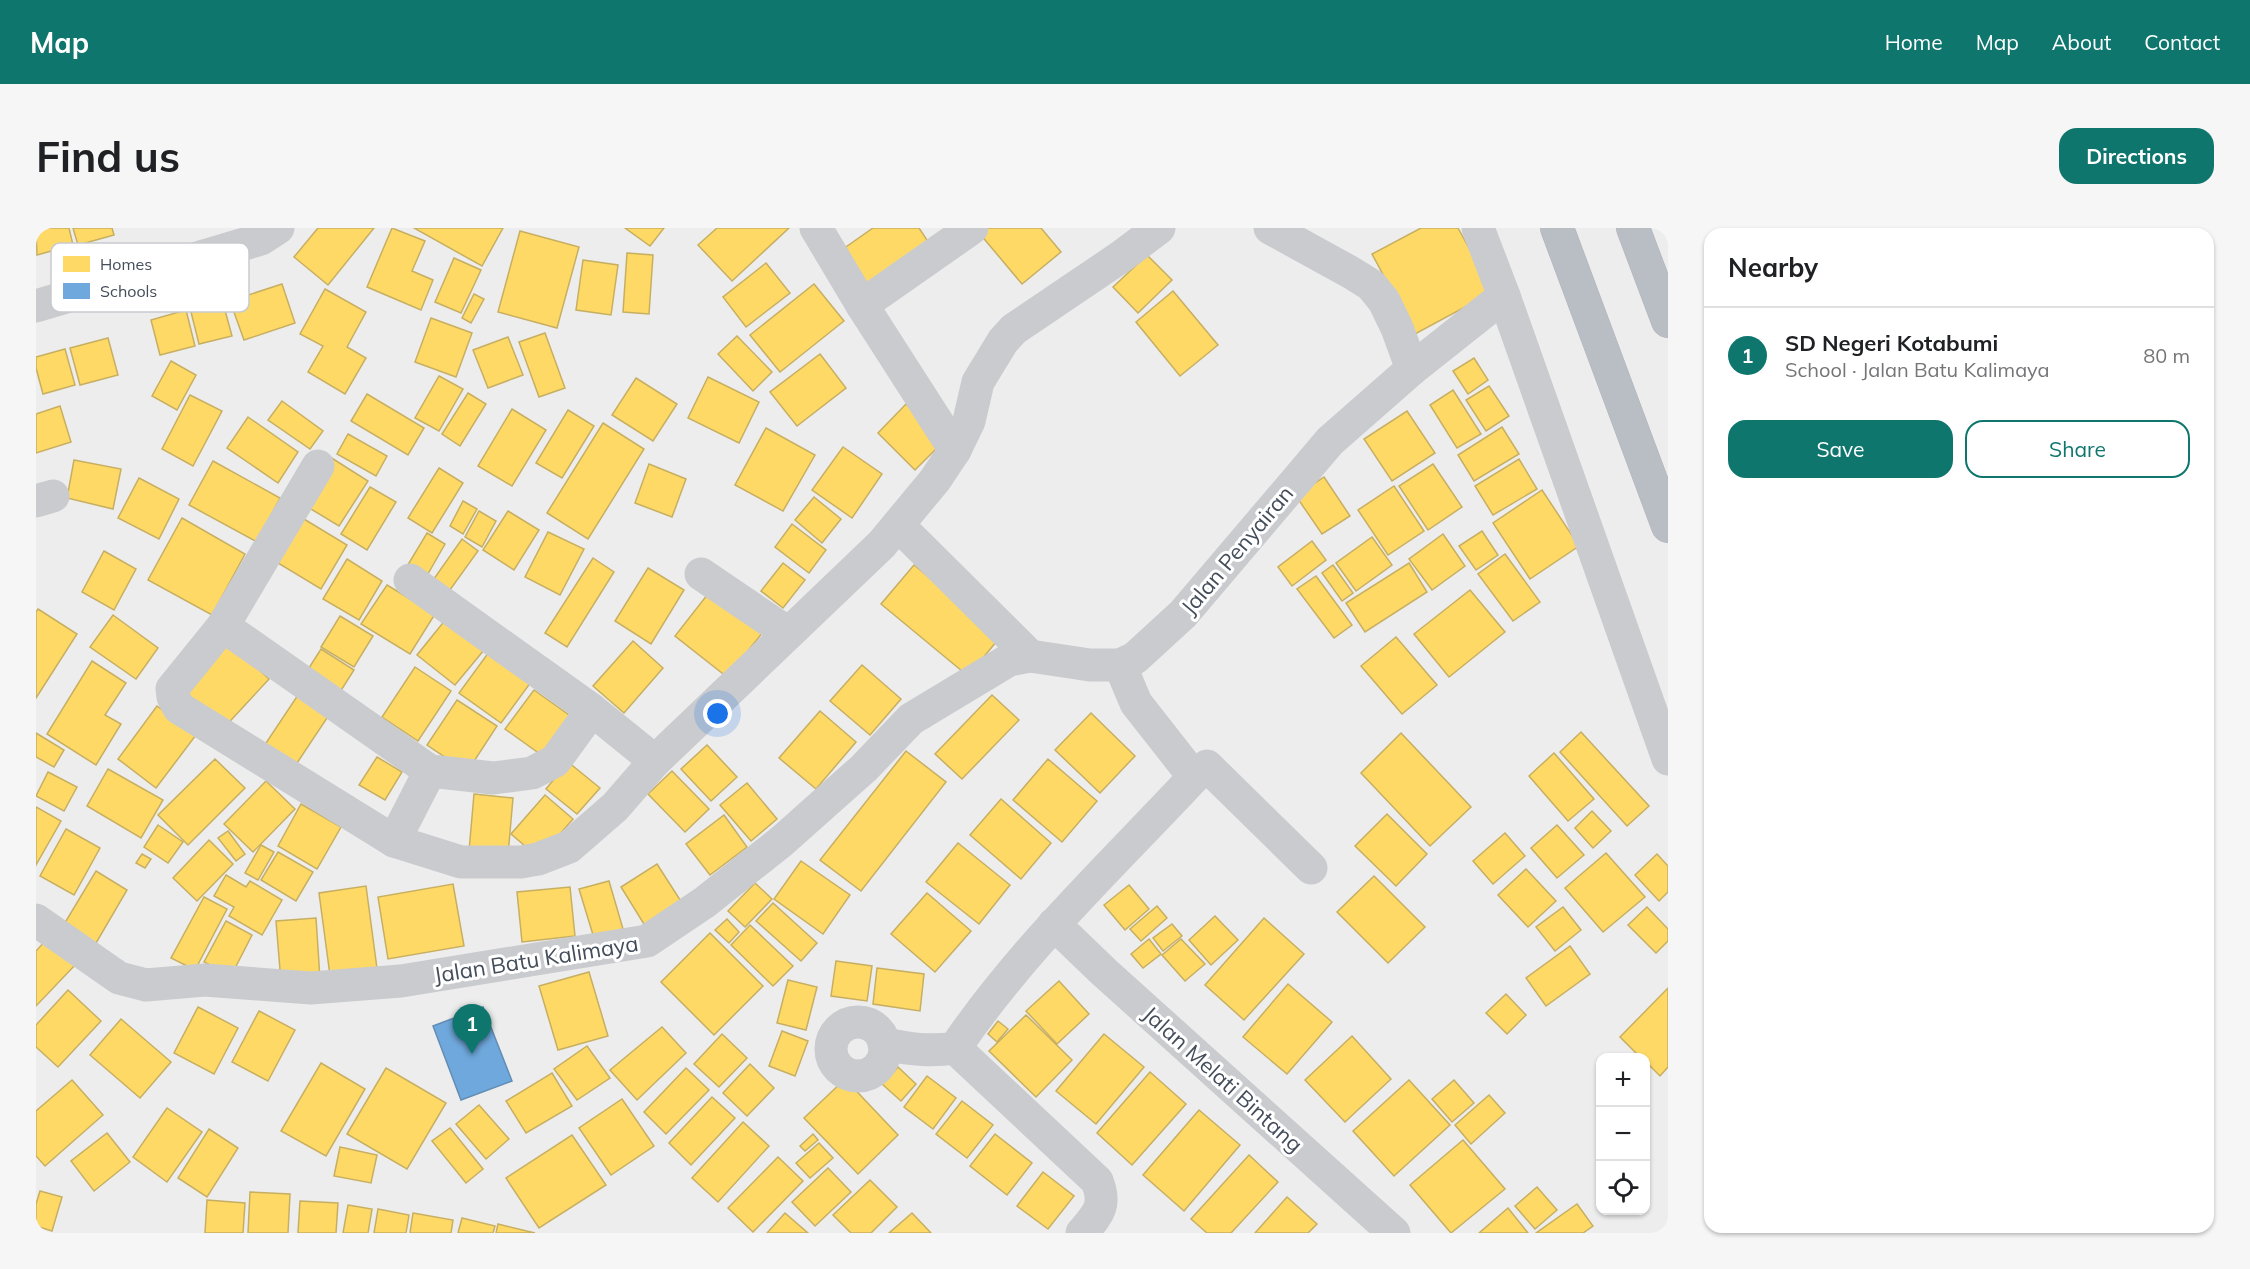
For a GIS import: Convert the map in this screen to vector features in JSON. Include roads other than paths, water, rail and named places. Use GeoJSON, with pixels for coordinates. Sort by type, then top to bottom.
{"type":"FeatureCollection","features":[{"type":"Feature","properties":{"kind":"highway"},"geometry":{"type":"LineString","coordinates":[[1557,228],[1668,526]]}},
{"type":"Feature","properties":{"kind":"highway"},"geometry":{"type":"LineString","coordinates":[[1633,228],[1668,321]]}},
{"type":"Feature","properties":{"kind":"street"},"geometry":{"type":"LineString","coordinates":[[248,243],[261,239],[278,228]]}},
{"type":"Feature","properties":{"kind":"street"},"geometry":{"type":"LineString","coordinates":[[816,228],[862,305],[955,450]]}},
{"type":"Feature","properties":{"kind":"street"},"geometry":{"type":"LineString","coordinates":[[862,305],[972,228]]}},
{"type":"Feature","properties":{"kind":"street"},"geometry":{"type":"LineString","coordinates":[[318,466],[223,626],[172,689],[175,702],[179,708],[394,841],[461,862],[521,862],[538,859],[569,847],[615,807],[655,761],[882,544],[935,480],[955,450],[969,421],[978,382],[1003,341],[1014,329],[1122,256],[1159,228]]}},
{"type":"Feature","properties":{"kind":"street"},"geometry":{"type":"LineString","coordinates":[[1270,228],[1371,285],[1384,301],[1412,369]]}},
{"type":"Feature","properties":{"kind":"street"},"geometry":{"type":"LineString","coordinates":[[1478,228],[1668,759]]}},
{"type":"Feature","properties":{"kind":"street","name":"Jalan Penyairan"},"geometry":{"type":"LineString","coordinates":[[1120,665],[1135,658],[1183,614],[1330,441],[1412,369],[1504,296]]}},
{"type":"Feature","properties":{"kind":"street"},"geometry":{"type":"LineString","coordinates":[[36,306],[51,302]]}},
{"type":"Feature","properties":{"kind":"street"},"geometry":{"type":"LineString","coordinates":[[898,525],[1030,656],[1090,665],[1120,665],[1136,704],[1194,777]]}},
{"type":"Feature","properties":{"kind":"street"},"geometry":{"type":"LineString","coordinates":[[701,574],[788,633]]}},
{"type":"Feature","properties":{"kind":"street"},"geometry":{"type":"LineString","coordinates":[[410,580],[592,710],[655,761]]}},
{"type":"Feature","properties":{"kind":"street"},"geometry":{"type":"LineString","coordinates":[[223,626],[430,771],[493,778],[532,773],[555,761],[592,710]]}},
{"type":"Feature","properties":{"kind":"street","name":"Jalan Batu Kalimaya"},"geometry":{"type":"LineString","coordinates":[[36,920],[118,978],[146,985],[205,980],[311,988],[401,981],[647,941],[705,902],[783,841],[864,768],[911,719],[1009,660],[1030,656]]}},
{"type":"Feature","properties":{"kind":"street"},"geometry":{"type":"LineString","coordinates":[[884,1044],[913,1050],[938,1051],[955,1048],[982,1008],[1054,924],[1207,766],[1311,868]]}},
{"type":"Feature","properties":{"kind":"street"},"geometry":{"type":"LineString","coordinates":[[394,841],[430,771]]}},
{"type":"Feature","properties":{"kind":"street","name":"Jalan Melati Bintang"},"geometry":{"type":"LineString","coordinates":[[1054,924],[1104,972],[1394,1233]]}},
{"type":"Feature","properties":{"kind":"street"},"geometry":{"type":"LineString","coordinates":[[955,1048],[1097,1181],[1103,1196],[1099,1212],[1082,1233]]}},
{"type":"Feature","properties":{"kind":"place","name":"SD Negeri Kotabumi"},"geometry":{"type":"Point","coordinates":[472,1054]}}]}
